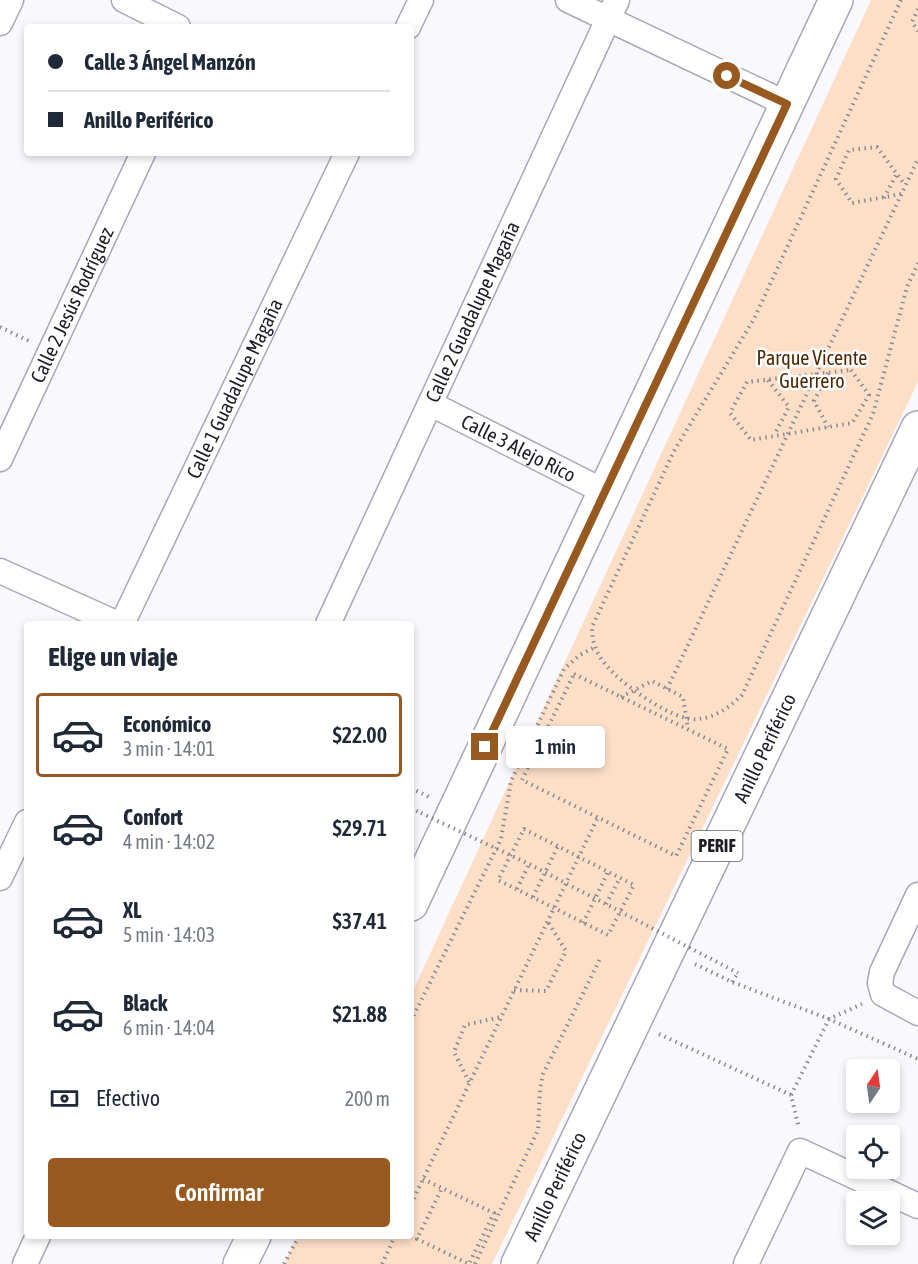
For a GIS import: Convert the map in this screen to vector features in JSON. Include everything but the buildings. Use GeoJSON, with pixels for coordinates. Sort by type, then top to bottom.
{"type":"FeatureCollection","features":[{"type":"Feature","properties":{"kind":"main road"},"geometry":{"type":"LineString","coordinates":[[414,898],[836,0]]}},
{"type":"Feature","properties":{"kind":"main road","name":"Anillo Periférico"},"geometry":{"type":"LineString","coordinates":[[518,1264],[918,429]]}},
{"type":"Feature","properties":{"kind":"main road"},"geometry":{"type":"LineString","coordinates":[[240,1264],[252,1239]]}},
{"type":"Feature","properties":{"kind":"street"},"geometry":{"type":"LineString","coordinates":[[0,23],[11,0]]}},
{"type":"Feature","properties":{"kind":"street"},"geometry":{"type":"LineString","coordinates":[[124,0],[172,24]]}},
{"type":"Feature","properties":{"kind":"street"},"geometry":{"type":"LineString","coordinates":[[409,24],[421,0]]}},
{"type":"Feature","properties":{"kind":"street"},"geometry":{"type":"LineString","coordinates":[[568,0],[613,10],[787,104]]}},
{"type":"Feature","properties":{"kind":"street","name":"Calle 2 Guadalupe Magaña"},"geometry":{"type":"LineString","coordinates":[[329,621],[613,10]]}},
{"type":"Feature","properties":{"kind":"street","name":"Calle 2 Jesús Rodríguez"},"geometry":{"type":"LineString","coordinates":[[0,459],[142,156]]}},
{"type":"Feature","properties":{"kind":"street","name":"Calle 1 Guadalupe Magaña"},"geometry":{"type":"LineString","coordinates":[[121,621],[347,156]]}},
{"type":"Feature","properties":{"kind":"street","name":"Calle 3 Alejo Rico"},"geometry":{"type":"LineString","coordinates":[[430,404],[605,492]]}},
{"type":"Feature","properties":{"kind":"street"},"geometry":{"type":"LineString","coordinates":[[0,571],[113,621]]}},
{"type":"Feature","properties":{"kind":"street"},"geometry":{"type":"LineString","coordinates":[[0,878],[24,828]]}},
{"type":"Feature","properties":{"kind":"street"},"geometry":{"type":"LineString","coordinates":[[918,895],[883,983],[918,1013]]}},
{"type":"Feature","properties":{"kind":"street"},"geometry":{"type":"LineString","coordinates":[[746,1264],[800,1142],[918,1206]]}},
{"type":"Feature","properties":{"kind":"street"},"geometry":{"type":"LineString","coordinates":[[25,1264],[37,1239]]}},
{"type":"Feature","properties":{"kind":"path"},"geometry":{"type":"LineString","coordinates":[[901,0],[754,319],[674,451],[592,627],[595,646],[605,665],[635,690],[676,714],[696,720],[715,715],[741,695],[873,414],[907,287],[918,262]]}},
{"type":"Feature","properties":{"kind":"path"},"geometry":{"type":"LineString","coordinates":[[918,9],[912,22],[918,31]]}},
{"type":"Feature","properties":{"kind":"path"},"geometry":{"type":"LineString","coordinates":[[901,194],[852,203],[836,179],[849,150],[877,147],[905,186]]}},
{"type":"Feature","properties":{"kind":"path"},"geometry":{"type":"LineString","coordinates":[[667,689],[918,159]]}},
{"type":"Feature","properties":{"kind":"path"},"geometry":{"type":"LineString","coordinates":[[884,198],[897,173]]}},
{"type":"Feature","properties":{"kind":"path"},"geometry":{"type":"LineString","coordinates":[[850,370],[869,395],[852,423],[751,440],[730,413],[747,382],[816,374],[850,370]]}},
{"type":"Feature","properties":{"kind":"path"},"geometry":{"type":"LineString","coordinates":[[828,373],[814,401],[828,427]]}},
{"type":"Feature","properties":{"kind":"path"},"geometry":{"type":"LineString","coordinates":[[768,380],[789,407],[774,436]]}},
{"type":"Feature","properties":{"kind":"path"},"geometry":{"type":"LineString","coordinates":[[414,1015],[501,839],[506,798],[511,781],[564,669],[595,646]]}},
{"type":"Feature","properties":{"kind":"path"},"geometry":{"type":"LineString","coordinates":[[574,674],[621,697],[728,749],[676,856],[522,780],[574,674]]}},
{"type":"Feature","properties":{"kind":"path"},"geometry":{"type":"LineString","coordinates":[[621,697],[651,681],[683,697],[688,730]]}},
{"type":"Feature","properties":{"kind":"path"},"geometry":{"type":"LineString","coordinates":[[414,810],[529,864],[738,973],[732,982]]}},
{"type":"Feature","properties":{"kind":"path"},"geometry":{"type":"LineString","coordinates":[[414,1198],[598,817]]}},
{"type":"Feature","properties":{"kind":"path"},"geometry":{"type":"LineString","coordinates":[[524,829],[558,846],[634,885],[608,935],[498,879],[524,829]]}},
{"type":"Feature","properties":{"kind":"path"},"geometry":{"type":"LineString","coordinates":[[533,897],[558,846]]}},
{"type":"Feature","properties":{"kind":"path"},"geometry":{"type":"LineString","coordinates":[[517,889],[529,864]]}},
{"type":"Feature","properties":{"kind":"path"},"geometry":{"type":"LineString","coordinates":[[583,923],[608,872]]}},
{"type":"Feature","properties":{"kind":"path"},"geometry":{"type":"LineString","coordinates":[[606,904],[620,878]]}},
{"type":"Feature","properties":{"kind":"path"},"geometry":{"type":"LineString","coordinates":[[514,990],[546,991],[566,951],[548,921]]}},
{"type":"Feature","properties":{"kind":"path"},"geometry":{"type":"LineString","coordinates":[[667,951],[732,982],[829,1019],[918,1059]]}},
{"type":"Feature","properties":{"kind":"path"},"geometry":{"type":"LineString","coordinates":[[475,1264],[538,1130],[543,1074],[602,957]]}},
{"type":"Feature","properties":{"kind":"path"},"geometry":{"type":"LineString","coordinates":[[800,1142],[791,1095],[829,1019],[883,983]]}},
{"type":"Feature","properties":{"kind":"path"},"geometry":{"type":"LineString","coordinates":[[470,1083],[454,1052],[465,1025],[501,1017]]}},
{"type":"Feature","properties":{"kind":"path"},"geometry":{"type":"LineString","coordinates":[[633,1022],[791,1095]]}},
{"type":"Feature","properties":{"kind":"path"},"geometry":{"type":"LineString","coordinates":[[414,1238],[469,1264],[494,1213],[423,1179]]}},
{"type":"Feature","properties":{"kind":"path"},"geometry":{"type":"LineString","coordinates":[[417,1239],[442,1188]]}},
{"type":"Feature","properties":{"kind":"path"},"geometry":{"type":"LineString","coordinates":[[284,1264],[297,1239]]}},
{"type":"Feature","properties":{"kind":"path"},"geometry":{"type":"LineString","coordinates":[[382,1264],[394,1239]]}},
{"type":"Feature","properties":{"kind":"green space","name":"Parque Vicente Guerrero"},"geometry":{"type":"Polygon","coordinates":[[[871,0],[918,0],[918,382],[492,1264],[284,1264],[296,1239],[414,1239],[414,989],[871,0]]]}},
{"type":"Feature","properties":{"kind":"route"},"geometry":{"type":"LineString","coordinates":[[485,747],[787,104],[727,76]]}}]}
